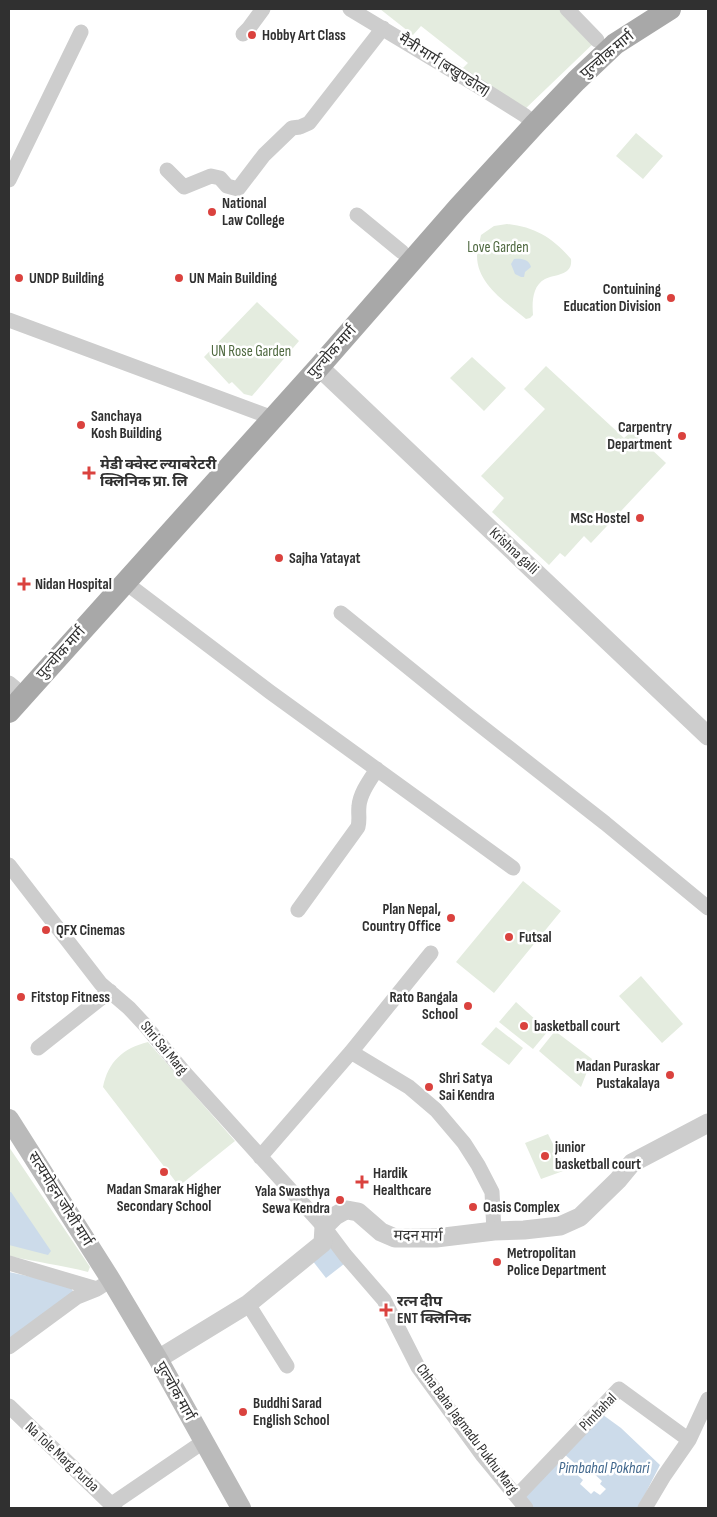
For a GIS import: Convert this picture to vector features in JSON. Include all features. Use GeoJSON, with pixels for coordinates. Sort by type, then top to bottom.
{"type":"FeatureCollection","features":[{"type":"Feature","properties":{"kind":"main road","name":"पुल्चोक मार्ग"},"geometry":{"type":"LineString","coordinates":[[11,688],[265,415],[319,367],[458,208],[597,40],[643,9]]}},
{"type":"Feature","properties":{"kind":"main road","name":"पुल्चोक मार्ग"},"geometry":{"type":"LineString","coordinates":[[9,712],[126,583],[402,252],[530,120],[576,81],[615,44],[670,9]]}},
{"type":"Feature","properties":{"kind":"main road","name":"सत्यमोहन जोशी मार्ग"},"geometry":{"type":"LineString","coordinates":[[9,1119],[104,1284]]}},
{"type":"Feature","properties":{"kind":"main road","name":"पुल्चोक मार्ग"},"geometry":{"type":"LineString","coordinates":[[104,1284],[158,1359],[240,1506]]}},
{"type":"Feature","properties":{"kind":"street"},"geometry":{"type":"LineString","coordinates":[[243,34],[263,9]]}},
{"type":"Feature","properties":{"kind":"street","name":"मैत्री मार्ग (बखुण्डोल)"},"geometry":{"type":"LineString","coordinates":[[350,9],[530,120]]}},
{"type":"Feature","properties":{"kind":"street"},"geometry":{"type":"LineString","coordinates":[[567,9],[597,40]]}},
{"type":"Feature","properties":{"kind":"street"},"geometry":{"type":"LineString","coordinates":[[167,170],[184,187],[211,176],[220,178],[227,186],[238,189],[264,155],[292,128],[309,123],[383,28]]}},
{"type":"Feature","properties":{"kind":"street"},"geometry":{"type":"LineString","coordinates":[[9,180],[81,32]]}},
{"type":"Feature","properties":{"kind":"street"},"geometry":{"type":"LineString","coordinates":[[357,215],[402,252]]}},
{"type":"Feature","properties":{"kind":"street"},"geometry":{"type":"LineString","coordinates":[[9,320],[265,415]]}},
{"type":"Feature","properties":{"kind":"street","name":"Krishna galli"},"geometry":{"type":"LineString","coordinates":[[319,367],[708,736]]}},
{"type":"Feature","properties":{"kind":"street"},"geometry":{"type":"LineString","coordinates":[[126,583],[270,692],[513,868]]}},
{"type":"Feature","properties":{"kind":"street"},"geometry":{"type":"LineString","coordinates":[[341,613],[708,908]]}},
{"type":"Feature","properties":{"kind":"street"},"geometry":{"type":"LineString","coordinates":[[298,910],[358,827],[360,819],[358,807],[361,796],[377,769]]}},
{"type":"Feature","properties":{"kind":"street","name":"Shri Sai Marg"},"geometry":{"type":"LineString","coordinates":[[9,865],[101,984],[144,1024],[184,1072],[324,1227]]}},
{"type":"Feature","properties":{"kind":"street"},"geometry":{"type":"LineString","coordinates":[[260,1157],[351,1052],[431,953]]}},
{"type":"Feature","properties":{"kind":"street"},"geometry":{"type":"LineString","coordinates":[[38,1048],[110,991]]}},
{"type":"Feature","properties":{"kind":"street"},"geometry":{"type":"LineString","coordinates":[[351,1052],[409,1087],[436,1110],[464,1143],[492,1192],[494,1231]]}},
{"type":"Feature","properties":{"kind":"street","name":"मदन मार्ग"},"geometry":{"type":"LineString","coordinates":[[158,1359],[248,1304],[322,1243],[324,1227],[342,1212],[347,1210],[358,1212],[381,1232],[395,1238],[436,1238],[560,1226],[580,1217],[632,1163],[708,1123]]}},
{"type":"Feature","properties":{"kind":"street","name":"Chha Baha Jagmadu Pukhu Marg"},"geometry":{"type":"LineString","coordinates":[[324,1227],[345,1255],[384,1300],[418,1367],[483,1456],[521,1502]]}},
{"type":"Feature","properties":{"kind":"street"},"geometry":{"type":"LineString","coordinates":[[9,1263],[104,1284]]}},
{"type":"Feature","properties":{"kind":"street"},"geometry":{"type":"LineString","coordinates":[[9,1347],[77,1297],[104,1284]]}},
{"type":"Feature","properties":{"kind":"street"},"geometry":{"type":"LineString","coordinates":[[248,1304],[286,1366]]}},
{"type":"Feature","properties":{"kind":"street","name":"Pimbahal"},"geometry":{"type":"LineString","coordinates":[[521,1502],[619,1389],[689,1440]]}},
{"type":"Feature","properties":{"kind":"street"},"geometry":{"type":"LineString","coordinates":[[645,1508],[689,1440],[708,1399]]}},
{"type":"Feature","properties":{"kind":"street","name":"Na Tole Marg Purba"},"geometry":{"type":"LineString","coordinates":[[9,1406],[114,1506]]}},
{"type":"Feature","properties":{"kind":"street"},"geometry":{"type":"LineString","coordinates":[[114,1506],[203,1442]]}},
{"type":"Feature","properties":{"kind":"green space"},"geometry":{"type":"Polygon","coordinates":[[[380,9],[567,9],[597,40],[523,111],[460,71],[468,63],[421,26],[413,35],[380,9]]]}},
{"type":"Feature","properties":{"kind":"green space"},"geometry":{"type":"Polygon","coordinates":[[[636,133],[663,156],[643,179],[616,156],[636,133]]]}},
{"type":"Feature","properties":{"kind":"green space","name":"Love Garden"},"geometry":{"type":"Polygon","coordinates":[[[507,224],[526,228],[543,235],[557,245],[571,259],[569,269],[562,274],[545,279],[535,290],[533,315],[526,319],[501,299],[487,283],[478,265],[477,252],[481,235],[494,226],[507,224]]]}},
{"type":"Feature","properties":{"kind":"green space","name":"UN Rose Garden"},"geometry":{"type":"Polygon","coordinates":[[[257,302],[299,341],[252,396],[244,394],[232,382],[229,384],[204,357],[257,302]]]}},
{"type":"Feature","properties":{"kind":"green space"},"geometry":{"type":"Polygon","coordinates":[[[472,357],[506,388],[484,411],[450,378],[472,357]]]}},
{"type":"Feature","properties":{"kind":"green space"},"geometry":{"type":"Polygon","coordinates":[[[546,366],[624,438],[632,431],[666,463],[591,543],[584,536],[565,557],[560,553],[549,565],[492,512],[504,498],[481,476],[545,409],[524,389],[546,366]]]}},
{"type":"Feature","properties":{"kind":"green space","name":"Futsal"},"geometry":{"type":"Polygon","coordinates":[[[523,881],[561,911],[494,993],[456,962],[523,881]]]}},
{"type":"Feature","properties":{"kind":"green space"},"geometry":{"type":"Polygon","coordinates":[[[641,976],[683,1024],[662,1043],[619,996],[641,976]]]}},
{"type":"Feature","properties":{"kind":"green space","name":"basketball court"},"geometry":{"type":"Polygon","coordinates":[[[516,1002],[548,1031],[533,1049],[499,1022],[516,1002]]]}},
{"type":"Feature","properties":{"kind":"green space","name":"basketball court"},"geometry":{"type":"Polygon","coordinates":[[[496,1027],[523,1048],[509,1065],[481,1044],[496,1027]]]}},
{"type":"Feature","properties":{"kind":"green space"},"geometry":{"type":"Polygon","coordinates":[[[555,1031],[592,1059],[581,1087],[539,1051],[555,1031]]]}},
{"type":"Feature","properties":{"kind":"green space"},"geometry":{"type":"Polygon","coordinates":[[[148,1042],[235,1141],[179,1186],[103,1087],[109,1070],[118,1057],[131,1048],[148,1042]]]}},
{"type":"Feature","properties":{"kind":"green space","name":"junior basketball court"},"geometry":{"type":"Polygon","coordinates":[[[548,1134],[566,1170],[541,1179],[525,1143],[548,1134]]]}},
{"type":"Feature","properties":{"kind":"green space"},"geometry":{"type":"Polygon","coordinates":[[[9,1147],[90,1267],[88,1272],[9,1256],[9,1147]]]}},
{"type":"Feature","properties":{"kind":"water"},"geometry":{"type":"Polygon","coordinates":[[[514,259],[524,260],[530,264],[531,267],[525,272],[524,277],[515,274],[511,264],[514,259]]]}},
{"type":"Feature","properties":{"kind":"water"},"geometry":{"type":"Polygon","coordinates":[[[9,1192],[11,1192],[51,1251],[48,1255],[9,1245],[9,1192]]]}},
{"type":"Feature","properties":{"kind":"water"},"geometry":{"type":"Polygon","coordinates":[[[330,1246],[344,1264],[326,1278],[312,1260],[330,1246]]]}},
{"type":"Feature","properties":{"kind":"water"},"geometry":{"type":"Polygon","coordinates":[[[9,1272],[69,1285],[77,1297],[9,1347],[9,1272]]]}},
{"type":"Feature","properties":{"kind":"water","name":"Pimbahal Pokhari"},"geometry":{"type":"Polygon","coordinates":[[[599,1412],[621,1428],[660,1465],[638,1508],[529,1508],[521,1499],[599,1412]]]}},
{"type":"Feature","properties":{"kind":"pier"},"geometry":{"type":"Polygon","coordinates":[[[563,1453],[588,1475],[591,1471],[602,1481],[600,1484],[606,1489],[600,1495],[594,1491],[591,1494],[580,1484],[583,1480],[558,1458],[563,1453]]]}},
{"type":"Feature","properties":{"kind":"place","name":"Hobby Art Class"},"geometry":{"type":"Point","coordinates":[252,35]}},
{"type":"Feature","properties":{"kind":"place","name":"National Law College"},"geometry":{"type":"Point","coordinates":[212,212]}},
{"type":"Feature","properties":{"kind":"place","name":"UNDP Building"},"geometry":{"type":"Point","coordinates":[19,278]}},
{"type":"Feature","properties":{"kind":"place","name":"UN Main Building"},"geometry":{"type":"Point","coordinates":[179,278]}},
{"type":"Feature","properties":{"kind":"place","name":"Contuining Education Division"},"geometry":{"type":"Point","coordinates":[671,298]}},
{"type":"Feature","properties":{"kind":"place","name":"Sanchaya Kosh Building"},"geometry":{"type":"Point","coordinates":[81,425]}},
{"type":"Feature","properties":{"kind":"place","name":"Carpentry Department"},"geometry":{"type":"Point","coordinates":[682,436]}},
{"type":"Feature","properties":{"kind":"place","name":"मेडी क्वेस्ट ल्याबरेटरी क्लिनिक प्रा. लि"},"geometry":{"type":"Point","coordinates":[89,473]}},
{"type":"Feature","properties":{"kind":"place","name":"MSc Hostel"},"geometry":{"type":"Point","coordinates":[640,518]}},
{"type":"Feature","properties":{"kind":"place","name":"Sajha Yatayat"},"geometry":{"type":"Point","coordinates":[279,558]}},
{"type":"Feature","properties":{"kind":"place","name":"Nidan Hospital"},"geometry":{"type":"Point","coordinates":[24,584]}},
{"type":"Feature","properties":{"kind":"place","name":"Plan Nepal, Country Office"},"geometry":{"type":"Point","coordinates":[451,918]}},
{"type":"Feature","properties":{"kind":"place","name":"QFX Cinemas"},"geometry":{"type":"Point","coordinates":[46,930]}},
{"type":"Feature","properties":{"kind":"place","name":"Futsal"},"geometry":{"type":"Point","coordinates":[509,937]}},
{"type":"Feature","properties":{"kind":"place","name":"Fitstop Fitness"},"geometry":{"type":"Point","coordinates":[21,997]}},
{"type":"Feature","properties":{"kind":"place","name":"Rato Bangala School"},"geometry":{"type":"Point","coordinates":[468,1006]}},
{"type":"Feature","properties":{"kind":"place","name":"basketball court"},"geometry":{"type":"Point","coordinates":[524,1026]}},
{"type":"Feature","properties":{"kind":"place","name":"Madan Puraskar Pustakalaya"},"geometry":{"type":"Point","coordinates":[670,1075]}},
{"type":"Feature","properties":{"kind":"place","name":"Shri Satya Sai Kendra"},"geometry":{"type":"Point","coordinates":[429,1087]}},
{"type":"Feature","properties":{"kind":"place","name":"junior basketball court"},"geometry":{"type":"Point","coordinates":[545,1156]}},
{"type":"Feature","properties":{"kind":"place","name":"Madan Smarak Higher Secondary School"},"geometry":{"type":"Point","coordinates":[164,1172]}},
{"type":"Feature","properties":{"kind":"place","name":"Hardik Healthcare"},"geometry":{"type":"Point","coordinates":[362,1182]}},
{"type":"Feature","properties":{"kind":"place","name":"Yala Swasthya Sewa Kendra"},"geometry":{"type":"Point","coordinates":[340,1200]}},
{"type":"Feature","properties":{"kind":"place","name":"Oasis Complex"},"geometry":{"type":"Point","coordinates":[473,1207]}},
{"type":"Feature","properties":{"kind":"place","name":"Metropolitan Police Department"},"geometry":{"type":"Point","coordinates":[497,1262]}},
{"type":"Feature","properties":{"kind":"place","name":"रत्न दीप ENT क्लिनिक"},"geometry":{"type":"Point","coordinates":[386,1310]}},
{"type":"Feature","properties":{"kind":"place","name":"Buddhi Sarad English School"},"geometry":{"type":"Point","coordinates":[243,1412]}}]}
